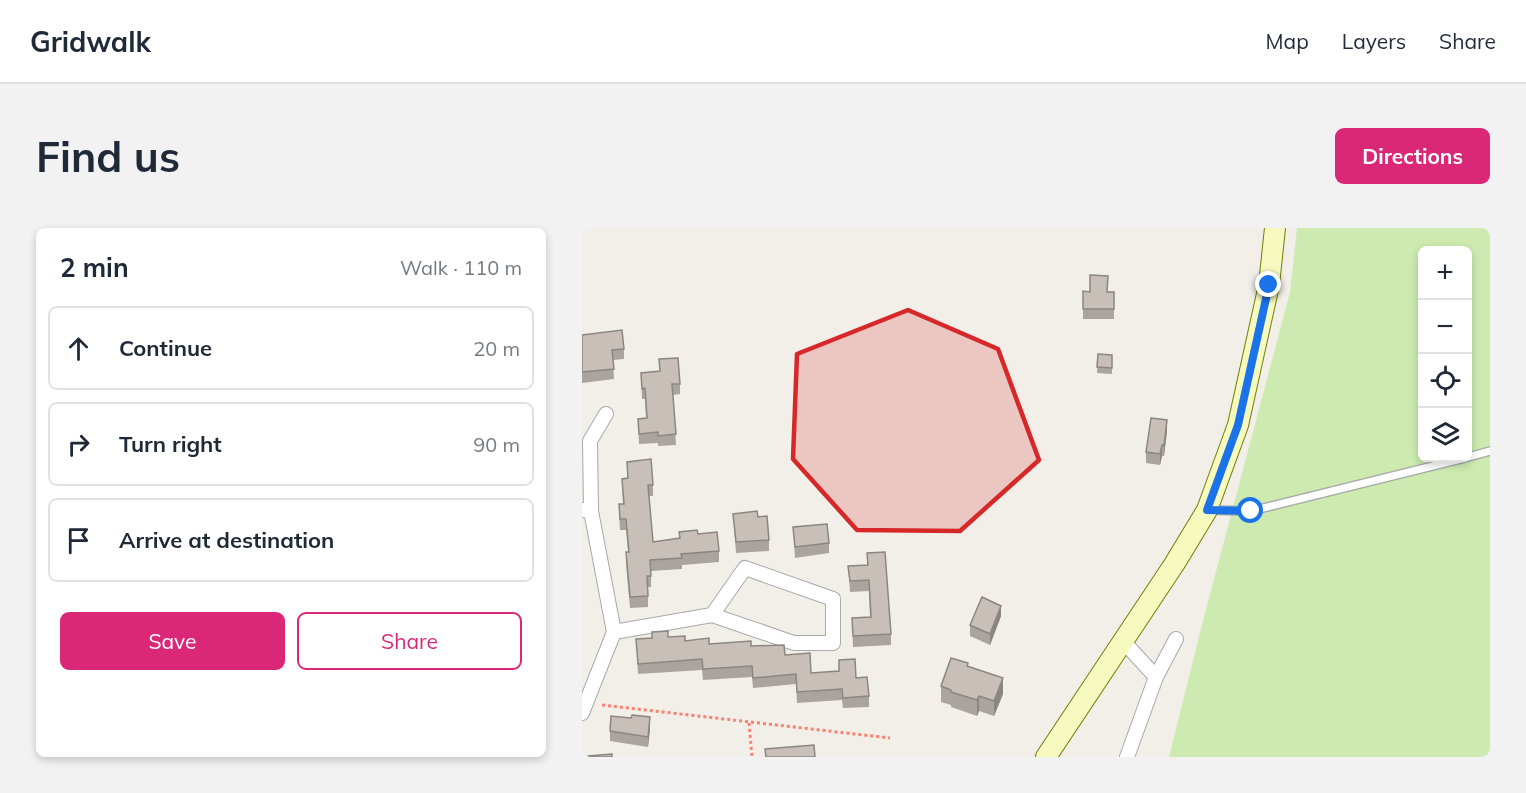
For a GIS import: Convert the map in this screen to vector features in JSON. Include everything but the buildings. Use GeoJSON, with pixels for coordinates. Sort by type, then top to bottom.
{"type":"FeatureCollection","features":[{"type":"Feature","properties":{"kind":"main road"},"geometry":{"type":"LineString","coordinates":[[1046,757],[1175,563],[1207,510],[1238,425],[1269,285],[1275,228]]}},
{"type":"Feature","properties":{"kind":"street"},"geometry":{"type":"LineString","coordinates":[[584,708],[614,632],[586,510],[590,441],[606,414]]}},
{"type":"Feature","properties":{"kind":"street"},"geometry":{"type":"LineString","coordinates":[[614,632],[712,615],[794,643],[833,643],[833,599],[745,568],[712,615]]}},
{"type":"Feature","properties":{"kind":"street"},"geometry":{"type":"LineString","coordinates":[[1127,757],[1156,677],[1176,639]]}},
{"type":"Feature","properties":{"kind":"street"},"geometry":{"type":"LineString","coordinates":[[1124,641],[1156,677]]}},
{"type":"Feature","properties":{"kind":"lane"},"geometry":{"type":"LineString","coordinates":[[1472,456],[1490,451]]}},
{"type":"Feature","properties":{"kind":"lane"},"geometry":{"type":"LineString","coordinates":[[1207,510],[1251,511],[1446,462]]}},
{"type":"Feature","properties":{"kind":"path"},"geometry":{"type":"LineString","coordinates":[[584,708],[749,722],[890,738]]}},
{"type":"Feature","properties":{"kind":"path"},"geometry":{"type":"LineString","coordinates":[[749,722],[752,757]]}},
{"type":"Feature","properties":{"kind":"highlighted area"},"geometry":{"type":"Polygon","coordinates":[[[908,310],[998,349],[1039,460],[960,531],[857,530],[793,459],[797,354],[908,310]]]}},
{"type":"Feature","properties":{"kind":"green space"},"geometry":{"type":"Polygon","coordinates":[[[1297,228],[1490,228],[1490,757],[1169,757],[1290,292],[1297,228]]]}},
{"type":"Feature","properties":{"kind":"route"},"geometry":{"type":"LineString","coordinates":[[1251,511],[1207,510],[1238,425],[1269,285]]}}]}
